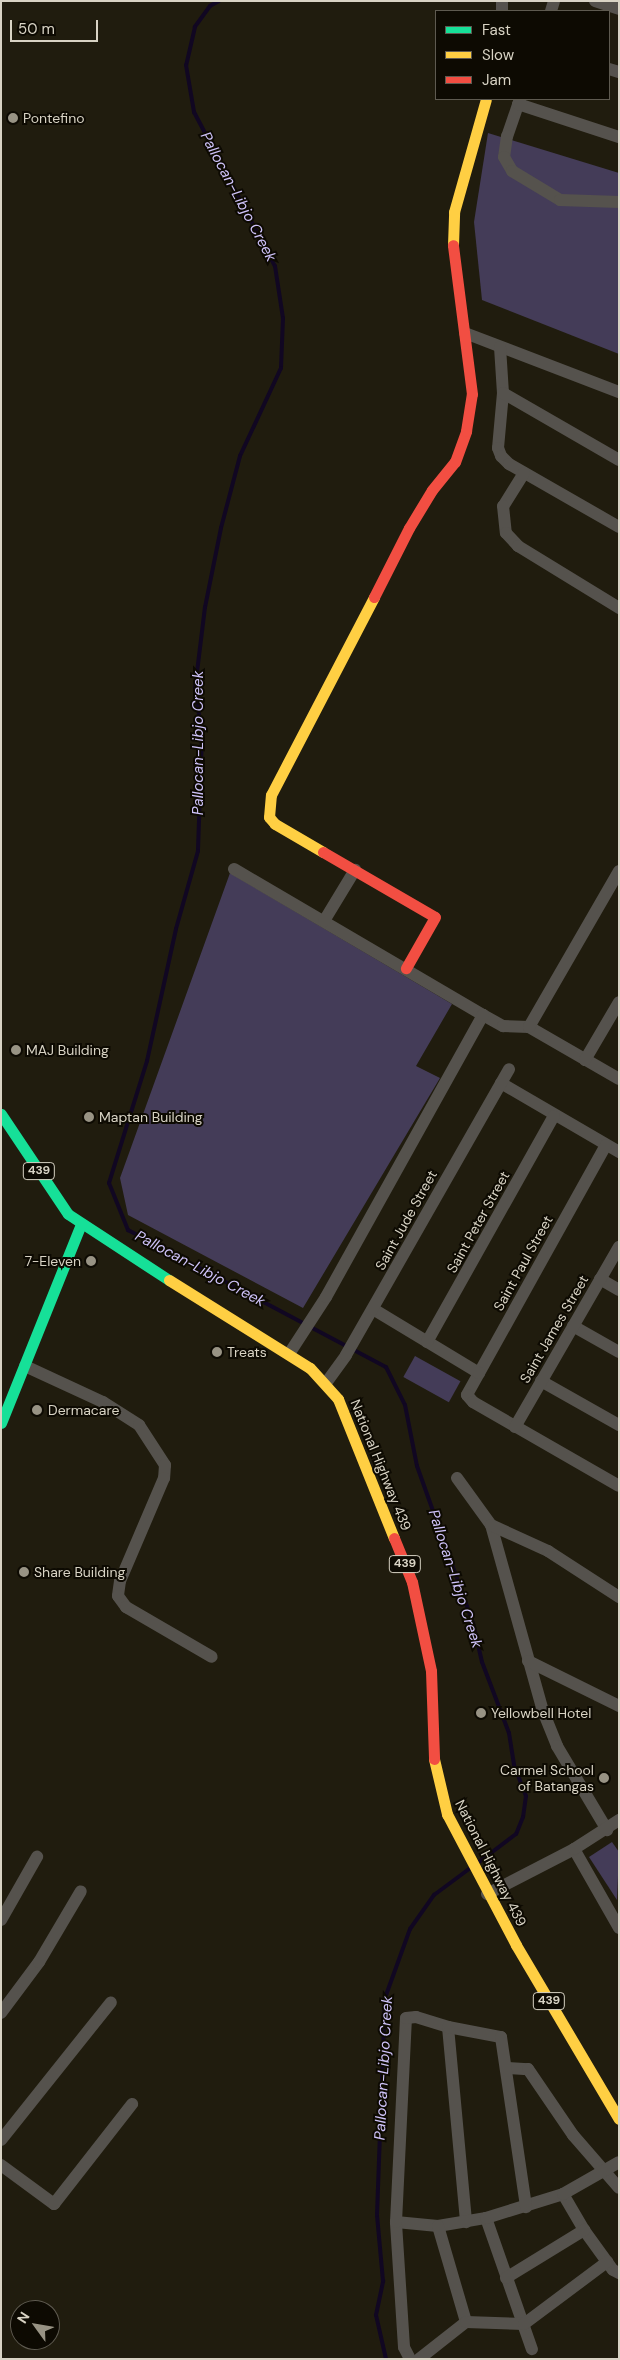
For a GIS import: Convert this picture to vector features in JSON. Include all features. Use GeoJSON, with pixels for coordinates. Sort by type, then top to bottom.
{"type":"FeatureCollection","features":[{"type":"Feature","properties":{"kind":"main road"},"geometry":{"type":"LineString","coordinates":[[406,968],[434,917],[275,824],[270,817],[271,794],[409,528],[432,490],[455,462],[466,431],[472,394],[466,333],[453,242],[454,212],[486,100]]}},
{"type":"Feature","properties":{"kind":"main road","name":"National Highway 439"},"geometry":{"type":"LineString","coordinates":[[1,1114],[68,1214],[289,1354],[326,1383],[345,1414],[412,1582],[431,1671],[438,1785],[463,1846],[488,1894],[619,2119]]}},
{"type":"Feature","properties":{"kind":"main road"},"geometry":{"type":"LineString","coordinates":[[1,1423],[81,1224]]}},
{"type":"Feature","properties":{"kind":"street"},"geometry":{"type":"LineString","coordinates":[[595,1],[619,9]]}},
{"type":"Feature","properties":{"kind":"street"},"geometry":{"type":"LineString","coordinates":[[619,137],[519,101],[504,157],[512,171],[560,200],[619,202]]}},
{"type":"Feature","properties":{"kind":"street"},"geometry":{"type":"LineString","coordinates":[[466,333],[619,392]]}},
{"type":"Feature","properties":{"kind":"street"},"geometry":{"type":"LineString","coordinates":[[500,347],[503,394],[498,448],[509,464],[619,527]]}},
{"type":"Feature","properties":{"kind":"street"},"geometry":{"type":"LineString","coordinates":[[503,394],[619,460]]}},
{"type":"Feature","properties":{"kind":"street"},"geometry":{"type":"LineString","coordinates":[[524,473],[503,506],[506,533],[518,546],[619,608]]}},
{"type":"Feature","properties":{"kind":"street"},"geometry":{"type":"LineString","coordinates":[[234,869],[406,968],[483,1015],[504,1026],[529,1028],[619,1079]]}},
{"type":"Feature","properties":{"kind":"street"},"geometry":{"type":"LineString","coordinates":[[324,921],[355,870]]}},
{"type":"Feature","properties":{"kind":"street"},"geometry":{"type":"LineString","coordinates":[[529,1028],[619,871]]}},
{"type":"Feature","properties":{"kind":"street"},"geometry":{"type":"LineString","coordinates":[[585,1060],[619,1002]]}},
{"type":"Feature","properties":{"kind":"street"},"geometry":{"type":"LineString","coordinates":[[289,1354],[306,1332],[483,1015]]}},
{"type":"Feature","properties":{"kind":"street","name":"Saint Jude Street"},"geometry":{"type":"LineString","coordinates":[[326,1383],[346,1355],[373,1309],[509,1070]]}},
{"type":"Feature","properties":{"kind":"street"},"geometry":{"type":"LineString","coordinates":[[501,1083],[554,1116],[619,1152]]}},
{"type":"Feature","properties":{"kind":"street","name":"Saint Peter Street"},"geometry":{"type":"LineString","coordinates":[[427,1342],[554,1116]]}},
{"type":"Feature","properties":{"kind":"street","name":"Saint Paul Street"},"geometry":{"type":"LineString","coordinates":[[514,1427],[468,1397],[479,1373],[606,1144]]}},
{"type":"Feature","properties":{"kind":"street","name":"Saint James Street"},"geometry":{"type":"LineString","coordinates":[[514,1427],[619,1247]]}},
{"type":"Feature","properties":{"kind":"street"},"geometry":{"type":"LineString","coordinates":[[600,1279],[619,1290]]}},
{"type":"Feature","properties":{"kind":"street"},"geometry":{"type":"LineString","coordinates":[[373,1309],[479,1373]]}},
{"type":"Feature","properties":{"kind":"street"},"geometry":{"type":"LineString","coordinates":[[573,1326],[619,1352]]}},
{"type":"Feature","properties":{"kind":"street"},"geometry":{"type":"LineString","coordinates":[[25,1366],[103,1402],[139,1425],[165,1465],[164,1478],[120,1581],[118,1596],[126,1607],[212,1657]]}},
{"type":"Feature","properties":{"kind":"street"},"geometry":{"type":"LineString","coordinates":[[541,1381],[619,1425]]}},
{"type":"Feature","properties":{"kind":"street"},"geometry":{"type":"LineString","coordinates":[[514,1427],[619,1486]]}},
{"type":"Feature","properties":{"kind":"street"},"geometry":{"type":"LineString","coordinates":[[457,1478],[491,1524],[528,1661],[558,1746],[607,1830]]}},
{"type":"Feature","properties":{"kind":"street"},"geometry":{"type":"LineString","coordinates":[[491,1524],[548,1551],[619,1597]]}},
{"type":"Feature","properties":{"kind":"street"},"geometry":{"type":"LineString","coordinates":[[528,1661],[619,1706]]}},
{"type":"Feature","properties":{"kind":"street"},"geometry":{"type":"LineString","coordinates":[[488,1894],[574,1850],[607,1830],[619,1820]]}},
{"type":"Feature","properties":{"kind":"street"},"geometry":{"type":"LineString","coordinates":[[574,1850],[619,1928]]}},
{"type":"Feature","properties":{"kind":"street"},"geometry":{"type":"LineString","coordinates":[[1,1920],[37,1858]]}},
{"type":"Feature","properties":{"kind":"street"},"geometry":{"type":"LineString","coordinates":[[1,2013],[39,1962],[81,1891]]}},
{"type":"Feature","properties":{"kind":"street"},"geometry":{"type":"LineString","coordinates":[[1,2140],[111,2002]]}},
{"type":"Feature","properties":{"kind":"street"},"geometry":{"type":"LineString","coordinates":[[410,2359],[404,2346],[396,2222],[406,2018],[416,2017],[448,2027],[501,2037],[526,2207]]}},
{"type":"Feature","properties":{"kind":"street"},"geometry":{"type":"LineString","coordinates":[[448,2027],[466,2222]]}},
{"type":"Feature","properties":{"kind":"street"},"geometry":{"type":"LineString","coordinates":[[506,2068],[528,2069],[573,2135],[619,2188]]}},
{"type":"Feature","properties":{"kind":"street"},"geometry":{"type":"LineString","coordinates":[[1,2164],[54,2204],[132,2104]]}},
{"type":"Feature","properties":{"kind":"street"},"geometry":{"type":"LineString","coordinates":[[396,2222],[438,2226],[486,2218],[563,2194],[619,2162]]}},
{"type":"Feature","properties":{"kind":"street"},"geometry":{"type":"LineString","coordinates":[[563,2194],[584,2230],[607,2262],[619,2273]]}},
{"type":"Feature","properties":{"kind":"street"},"geometry":{"type":"LineString","coordinates":[[486,2218],[532,2349]]}},
{"type":"Feature","properties":{"kind":"street"},"geometry":{"type":"LineString","coordinates":[[438,2226],[466,2322]]}},
{"type":"Feature","properties":{"kind":"street"},"geometry":{"type":"LineString","coordinates":[[506,2278],[584,2230]]}},
{"type":"Feature","properties":{"kind":"street"},"geometry":{"type":"LineString","coordinates":[[419,2359],[466,2322],[524,2324],[607,2262]]}},
{"type":"Feature","properties":{"kind":"shaded area"},"geometry":{"type":"Polygon","coordinates":[[[488,133],[619,173],[619,354],[482,300],[474,222],[488,133]]]}},
{"type":"Feature","properties":{"kind":"shaded area"},"geometry":{"type":"Polygon","coordinates":[[[230,873],[452,1004],[416,1066],[440,1078],[303,1308],[128,1215],[120,1178],[230,873]]]}},
{"type":"Feature","properties":{"kind":"shaded area"},"geometry":{"type":"Polygon","coordinates":[[[415,1356],[460,1381],[449,1402],[403,1377],[415,1356]]]}},
{"type":"Feature","properties":{"kind":"shaded area"},"geometry":{"type":"Polygon","coordinates":[[[612,1842],[619,1852],[617,1900],[589,1857],[612,1842]]]}},
{"type":"Feature","properties":{"kind":"waterway","name":"Pallocan-Libjo Creek"},"geometry":{"type":"LineString","coordinates":[[219,1],[210,6],[195,27],[186,65],[194,112],[275,266],[283,318],[281,368],[240,456],[221,528],[205,607],[195,688],[202,735],[198,851],[176,929],[147,1061],[109,1183],[128,1230],[386,1367],[405,1405],[417,1466],[473,1623],[482,1662],[509,1733],[514,1765],[526,1796],[523,1817],[516,1834],[479,1862]]}},
{"type":"Feature","properties":{"kind":"waterway","name":"Pallocan-Libjo Creek"},"geometry":{"type":"LineString","coordinates":[[386,2359],[376,2315],[383,2281],[377,2215],[385,1998],[410,1929],[434,1895],[469,1869]]}},
{"type":"Feature","properties":{"kind":"traffic: fast"},"geometry":{"type":"LineString","coordinates":[[1,1114],[68,1214],[169,1280]]}},
{"type":"Feature","properties":{"kind":"traffic: fast"},"geometry":{"type":"LineString","coordinates":[[1,1423],[81,1224]]}},
{"type":"Feature","properties":{"kind":"traffic: slow"},"geometry":{"type":"LineString","coordinates":[[453,245],[454,212],[486,100]]}},
{"type":"Feature","properties":{"kind":"traffic: slow"},"geometry":{"type":"LineString","coordinates":[[323,852],[275,824],[269,817],[271,795],[374,597]]}},
{"type":"Feature","properties":{"kind":"traffic: slow"},"geometry":{"type":"LineString","coordinates":[[169,1280],[310,1368],[338,1399],[394,1538]]}},
{"type":"Feature","properties":{"kind":"traffic: slow"},"geometry":{"type":"LineString","coordinates":[[434,1759],[447,1814],[516,1945],[619,2119]]}},
{"type":"Feature","properties":{"kind":"traffic: jam"},"geometry":{"type":"LineString","coordinates":[[374,597],[409,528],[432,490],[455,462],[466,431],[472,394],[453,245]]}},
{"type":"Feature","properties":{"kind":"traffic: jam"},"geometry":{"type":"LineString","coordinates":[[323,852],[435,917],[406,968]]}},
{"type":"Feature","properties":{"kind":"traffic: jam"},"geometry":{"type":"LineString","coordinates":[[394,1538],[412,1582],[431,1671],[434,1759]]}},
{"type":"Feature","properties":{"kind":"place","name":"Pontefino"},"geometry":{"type":"Point","coordinates":[13,118]}},
{"type":"Feature","properties":{"kind":"place","name":"MAJ Building"},"geometry":{"type":"Point","coordinates":[16,1050]}},
{"type":"Feature","properties":{"kind":"place","name":"Maptan Building"},"geometry":{"type":"Point","coordinates":[89,1117]}},
{"type":"Feature","properties":{"kind":"place","name":"7-Eleven"},"geometry":{"type":"Point","coordinates":[91,1261]}},
{"type":"Feature","properties":{"kind":"place","name":"Treats"},"geometry":{"type":"Point","coordinates":[217,1352]}},
{"type":"Feature","properties":{"kind":"place","name":"Dermacare"},"geometry":{"type":"Point","coordinates":[37,1410]}},
{"type":"Feature","properties":{"kind":"place","name":"Share Building"},"geometry":{"type":"Point","coordinates":[24,1572]}},
{"type":"Feature","properties":{"kind":"place","name":"Yellowbell Hotel"},"geometry":{"type":"Point","coordinates":[481,1713]}},
{"type":"Feature","properties":{"kind":"place","name":"Carmel School of Batangas"},"geometry":{"type":"Point","coordinates":[604,1778]}}]}
